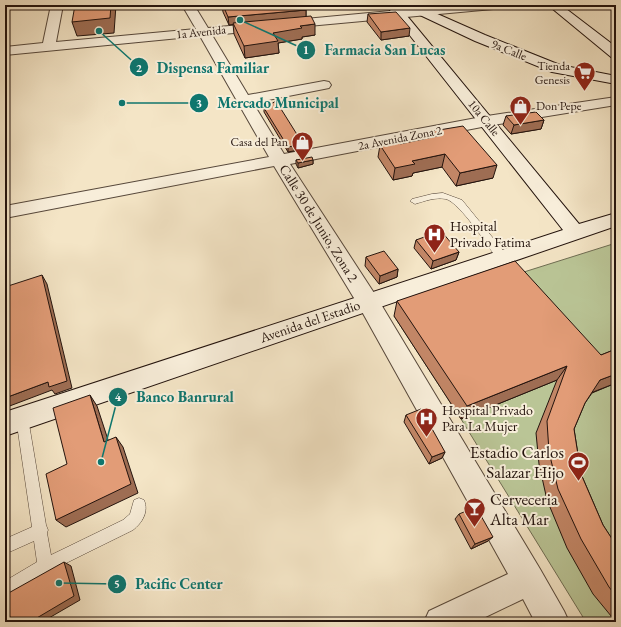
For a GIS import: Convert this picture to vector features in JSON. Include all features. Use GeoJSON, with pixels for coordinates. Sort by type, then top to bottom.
{"type":"FeatureCollection","features":[{"type":"Feature","properties":{"kind":"street"},"geometry":{"type":"LineString","coordinates":[[49,46],[57,5]]}},
{"type":"Feature","properties":{"kind":"street","name":"Calle 30 de Junio, Zona 2"},"geometry":{"type":"LineString","coordinates":[[188,5],[279,160],[368,302],[553,622]]}},
{"type":"Feature","properties":{"kind":"street"},"geometry":{"type":"LineString","coordinates":[[422,11],[493,5]]}},
{"type":"Feature","properties":{"kind":"street"},"geometry":{"type":"LineString","coordinates":[[554,5],[616,54]]}},
{"type":"Feature","properties":{"kind":"street","name":"1a Avenida"},"geometry":{"type":"LineString","coordinates":[[5,51],[203,32],[399,8]]}},
{"type":"Feature","properties":{"kind":"street","name":"9a Calle"},"geometry":{"type":"LineString","coordinates":[[399,8],[422,11],[480,38],[557,69],[616,80]]}},
{"type":"Feature","properties":{"kind":"street","name":"10a Calle"},"geometry":{"type":"LineString","coordinates":[[399,8],[575,232]]}},
{"type":"Feature","properties":{"kind":"street"},"geometry":{"type":"LineString","coordinates":[[245,100],[324,85]]}},
{"type":"Feature","properties":{"kind":"street","name":"2a Avenida Zona 2"},"geometry":{"type":"LineString","coordinates":[[5,212],[487,121],[616,101]]}},
{"type":"Feature","properties":{"kind":"street","name":"Avenida del Estadio"},"geometry":{"type":"LineString","coordinates":[[14,421],[616,219]]}},
{"type":"Feature","properties":{"kind":"street"},"geometry":{"type":"LineString","coordinates":[[440,622],[529,580]]}},
{"type":"Feature","properties":{"kind":"lane"},"geometry":{"type":"LineString","coordinates":[[415,201],[434,195],[453,198],[459,202],[502,257]]}},
{"type":"Feature","properties":{"kind":"lane"},"geometry":{"type":"LineString","coordinates":[[14,421],[41,530],[45,566]]}},
{"type":"Feature","properties":{"kind":"lane"},"geometry":{"type":"LineString","coordinates":[[5,590],[45,566],[128,525],[136,518],[139,505]]}},
{"type":"Feature","properties":{"kind":"lane"},"geometry":{"type":"LineString","coordinates":[[5,548],[41,530]]}},
{"type":"Feature","properties":{"kind":"green space"},"geometry":{"type":"Polygon","coordinates":[[[616,243],[616,622],[586,622],[461,419],[394,316],[508,277],[616,243]]]}},
{"type":"Feature","properties":{"kind":"building"},"geometry":{"type":"Polygon","coordinates":[[[75,5],[111,5],[110,18],[72,22],[75,5]]]}},
{"type":"Feature","properties":{"kind":"building"},"geometry":{"type":"Polygon","coordinates":[[[223,5],[245,5],[245,7],[268,5],[303,5],[306,10],[228,17],[223,5]]]}},
{"type":"Feature","properties":{"kind":"building"},"geometry":{"type":"Polygon","coordinates":[[[396,12],[410,28],[381,32],[368,14],[396,12]]]}},
{"type":"Feature","properties":{"kind":"building"},"geometry":{"type":"Polygon","coordinates":[[[311,16],[315,24],[273,33],[278,41],[244,46],[233,23],[311,16]]]}},
{"type":"Feature","properties":{"kind":"building"},"geometry":{"type":"Polygon","coordinates":[[[276,101],[303,144],[288,147],[264,108],[276,101]]]}},
{"type":"Feature","properties":{"kind":"building"},"geometry":{"type":"Polygon","coordinates":[[[536,112],[544,120],[514,125],[506,116],[536,112]]]}},
{"type":"Feature","properties":{"kind":"building"},"geometry":{"type":"Polygon","coordinates":[[[463,126],[497,165],[460,173],[445,154],[412,161],[415,164],[395,168],[380,145],[399,141],[400,144],[438,136],[433,131],[463,126]]]}},
{"type":"Feature","properties":{"kind":"building"},"geometry":{"type":"Polygon","coordinates":[[[312,157],[313,160],[298,163],[296,160],[312,157]]]}},
{"type":"Feature","properties":{"kind":"building"},"geometry":{"type":"Polygon","coordinates":[[[441,231],[459,252],[433,261],[416,240],[441,231]]]}},
{"type":"Feature","properties":{"kind":"building"},"geometry":{"type":"Polygon","coordinates":[[[384,251],[398,269],[380,276],[366,257],[384,251]]]}},
{"type":"Feature","properties":{"kind":"building"},"geometry":{"type":"Polygon","coordinates":[[[515,261],[601,355],[616,349],[616,374],[600,380],[585,403],[574,429],[581,474],[603,525],[616,545],[616,596],[609,587],[581,539],[558,489],[549,452],[547,421],[567,366],[467,406],[397,301],[515,261]]]}},
{"type":"Feature","properties":{"kind":"building"},"geometry":{"type":"Polygon","coordinates":[[[42,275],[67,381],[49,387],[48,382],[5,398],[5,287],[42,275]]]}},
{"type":"Feature","properties":{"kind":"building"},"geometry":{"type":"Polygon","coordinates":[[[90,395],[104,442],[116,437],[131,484],[56,520],[46,474],[67,464],[53,408],[90,395]]]}},
{"type":"Feature","properties":{"kind":"building","name":"Hospital Privado Para La Mujer"},"geometry":{"type":"Polygon","coordinates":[[[421,409],[445,452],[432,457],[406,415],[421,409]]]}},
{"type":"Feature","properties":{"kind":"building","name":"Cerveceria Alta Mar"},"geometry":{"type":"Polygon","coordinates":[[[476,507],[493,537],[475,544],[459,514],[476,507]]]}},
{"type":"Feature","properties":{"kind":"building"},"geometry":{"type":"Polygon","coordinates":[[[64,562],[74,596],[30,622],[11,622],[5,595],[64,562]]]}},
{"type":"Feature","properties":{"kind":"place","name":"Farmacia San Lucas"},"geometry":{"type":"Point","coordinates":[240,20]}},
{"type":"Feature","properties":{"kind":"place","name":"Dispensa Familiar"},"geometry":{"type":"Point","coordinates":[99,31]}},
{"type":"Feature","properties":{"kind":"place","name":"Tienda Genesis"},"geometry":{"type":"Point","coordinates":[585,92]}},
{"type":"Feature","properties":{"kind":"place","name":"Mercado Municipal"},"geometry":{"type":"Point","coordinates":[122,103]}},
{"type":"Feature","properties":{"kind":"place","name":"Don Pepe"},"geometry":{"type":"Point","coordinates":[521,126]}},
{"type":"Feature","properties":{"kind":"place","name":"Casa del Pan"},"geometry":{"type":"Point","coordinates":[303,162]}},
{"type":"Feature","properties":{"kind":"place","name":"Hospital Privado Fatima"},"geometry":{"type":"Point","coordinates":[435,254]}},
{"type":"Feature","properties":{"kind":"place","name":"Hospital Privado Para La Mujer"},"geometry":{"type":"Point","coordinates":[426,438]}},
{"type":"Feature","properties":{"kind":"place","name":"Banco Banrural"},"geometry":{"type":"Point","coordinates":[101,462]}},
{"type":"Feature","properties":{"kind":"place","name":"Estadio Carlos Salazar Hijo"},"geometry":{"type":"Point","coordinates":[579,482]}},
{"type":"Feature","properties":{"kind":"place","name":"Cerveceria Alta Mar"},"geometry":{"type":"Point","coordinates":[474,528]}},
{"type":"Feature","properties":{"kind":"place","name":"Pacific Center"},"geometry":{"type":"Point","coordinates":[59,583]}}]}
